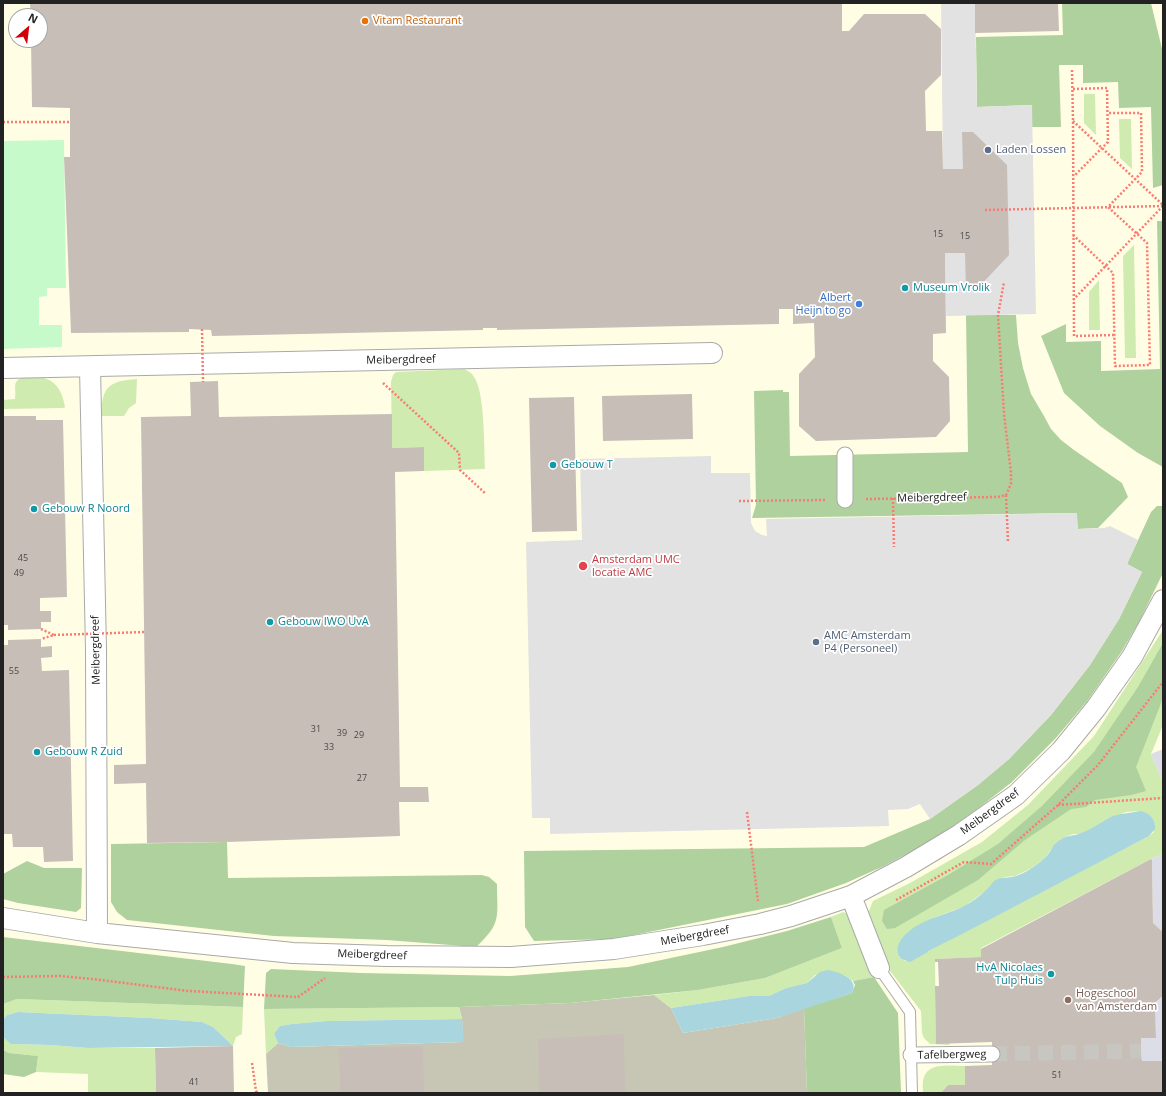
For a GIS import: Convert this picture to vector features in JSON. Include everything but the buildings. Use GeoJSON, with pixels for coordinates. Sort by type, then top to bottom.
{"type":"FeatureCollection","features":[{"type":"Feature","properties":{"kind":"street","name":"Meibergdreef"},"geometry":{"type":"LineString","coordinates":[[3,368],[712,353]]}},
{"type":"Feature","properties":{"kind":"street","name":"Meibergdreef"},"geometry":{"type":"LineString","coordinates":[[90,367],[96,650],[97,933]]}},
{"type":"Feature","properties":{"kind":"street"},"geometry":{"type":"LineString","coordinates":[[845,455],[845,500]]}},
{"type":"Feature","properties":{"kind":"street","name":"Meibergdreef"},"geometry":{"type":"LineString","coordinates":[[3,918],[97,933],[293,953],[387,956],[511,957],[614,949],[703,935],[760,924],[791,916],[851,896],[906,867],[960,835],[1016,794],[1061,750],[1096,708],[1132,657],[1163,600]]}},
{"type":"Feature","properties":{"kind":"street","name":"Tafelbergweg"},"geometry":{"type":"LineString","coordinates":[[851,896],[879,968]]}},
{"type":"Feature","properties":{"kind":"street","name":"Tafelbergweg"},"geometry":{"type":"LineString","coordinates":[[912,1055],[992,1054]]}},
{"type":"Feature","properties":{"kind":"lane","name":"Tafelbergweg"},"geometry":{"type":"LineString","coordinates":[[879,968],[910,1012],[912,1093]]}},
{"type":"Feature","properties":{"kind":"path"},"geometry":{"type":"LineString","coordinates":[[1072,70],[1074,336],[1114,335]]}},
{"type":"Feature","properties":{"kind":"path"},"geometry":{"type":"LineString","coordinates":[[1073,89],[1107,88],[1108,113],[1108,142],[1073,176]]}},
{"type":"Feature","properties":{"kind":"path"},"geometry":{"type":"LineString","coordinates":[[1108,113],[1141,113],[1142,172],[1108,207]]}},
{"type":"Feature","properties":{"kind":"path"},"geometry":{"type":"LineString","coordinates":[[1073,121],[1163,206]]}},
{"type":"Feature","properties":{"kind":"path"},"geometry":{"type":"LineString","coordinates":[[3,122],[70,122]]}},
{"type":"Feature","properties":{"kind":"path"},"geometry":{"type":"LineString","coordinates":[[985,210],[1163,206]]}},
{"type":"Feature","properties":{"kind":"path"},"geometry":{"type":"LineString","coordinates":[[1073,300],[1163,206]]}},
{"type":"Feature","properties":{"kind":"path"},"geometry":{"type":"LineString","coordinates":[[1073,235],[1113,273],[1115,366],[1150,365],[1147,243],[1108,207]]}},
{"type":"Feature","properties":{"kind":"path"},"geometry":{"type":"LineString","coordinates":[[1004,282],[998,315],[1004,414],[1011,473],[1011,484],[1006,495],[1008,542]]}},
{"type":"Feature","properties":{"kind":"path"},"geometry":{"type":"LineString","coordinates":[[202,329],[204,382]]}},
{"type":"Feature","properties":{"kind":"path"},"geometry":{"type":"LineString","coordinates":[[362,361],[391,392],[459,453],[460,470],[486,494]]}},
{"type":"Feature","properties":{"kind":"path","name":"Meibergdreef"},"geometry":{"type":"LineString","coordinates":[[739,501],[998,497],[1006,495]]}},
{"type":"Feature","properties":{"kind":"path"},"geometry":{"type":"LineString","coordinates":[[893,498],[894,547]]}},
{"type":"Feature","properties":{"kind":"path"},"geometry":{"type":"LineString","coordinates":[[41,630],[54,635]]}},
{"type":"Feature","properties":{"kind":"path"},"geometry":{"type":"LineString","coordinates":[[41,639],[54,635],[144,632]]}},
{"type":"Feature","properties":{"kind":"path"},"geometry":{"type":"LineString","coordinates":[[1058,805],[1163,798]]}},
{"type":"Feature","properties":{"kind":"path"},"geometry":{"type":"LineString","coordinates":[[747,812],[760,924]]}},
{"type":"Feature","properties":{"kind":"path"},"geometry":{"type":"LineString","coordinates":[[252,1063],[256,1091],[258,1093]]}},
{"type":"Feature","properties":{"kind":"shaded area","name":"Amsterdam UMC locatie AMC"},"geometry":{"type":"Polygon","coordinates":[[[3,3],[1163,3],[1163,1093],[3,1093],[3,3]]]}},
{"type":"Feature","properties":{"kind":"shaded area","name":"Laden Lossen"},"geometry":{"type":"Polygon","coordinates":[[[941,3],[975,3],[977,107],[1032,105],[1036,314],[946,316],[945,253],[965,253],[943,169],[941,3]]]}},
{"type":"Feature","properties":{"kind":"shaded area","name":"AMC Amsterdam P4 (Personeel)"},"geometry":{"type":"Polygon","coordinates":[[[711,456],[711,473],[750,473],[751,523],[755,531],[762,535],[767,536],[766,519],[1077,513],[1078,529],[1104,528],[1110,526],[1138,540],[1127,564],[1142,572],[1119,619],[1090,665],[1051,715],[1009,759],[978,785],[930,819],[920,804],[908,809],[888,810],[889,826],[550,834],[550,818],[532,818],[526,542],[582,540],[580,459],[711,456]]]}},
{"type":"Feature","properties":{"kind":"shaded area"},"geometry":{"type":"Polygon","coordinates":[[[1163,749],[1163,782],[1151,754],[1163,749]]]}},
{"type":"Feature","properties":{"kind":"shaded area"},"geometry":{"type":"Polygon","coordinates":[[[1163,854],[1163,932],[1153,923],[1151,859],[1163,854]]]}},
{"type":"Feature","properties":{"kind":"shaded area"},"geometry":{"type":"Polygon","coordinates":[[[654,995],[671,1008],[683,1033],[777,1018],[804,1008],[807,1093],[268,1093],[266,1054],[278,1043],[291,1047],[463,1042],[462,1019],[459,1007],[570,1003],[654,995]]]}},
{"type":"Feature","properties":{"kind":"shaded area"},"geometry":{"type":"Polygon","coordinates":[[[1163,996],[1163,1080],[1142,1061],[1141,1038],[1156,1038],[1155,1004],[1163,996]]]}},
{"type":"Feature","properties":{"kind":"green space"},"geometry":{"type":"Polygon","coordinates":[[[1062,3],[1151,3],[1163,53],[1163,185],[1153,188],[1151,107],[1119,108],[1118,82],[1083,83],[1083,65],[1059,65],[1061,127],[1032,127],[1032,105],[977,107],[976,37],[1063,35],[1062,3]]]}},
{"type":"Feature","properties":{"kind":"green space"},"geometry":{"type":"Polygon","coordinates":[[[1084,94],[1095,94],[1096,135],[1084,123],[1084,94]]]}},
{"type":"Feature","properties":{"kind":"green space"},"geometry":{"type":"Polygon","coordinates":[[[1119,119],[1131,119],[1132,169],[1120,158],[1119,119]]]}},
{"type":"Feature","properties":{"kind":"green space"},"geometry":{"type":"Polygon","coordinates":[[[64,140],[66,288],[47,288],[47,296],[39,297],[39,325],[62,325],[62,347],[3,349],[3,141],[64,140]]]}},
{"type":"Feature","properties":{"kind":"green space"},"geometry":{"type":"Polygon","coordinates":[[[1157,221],[1163,221],[1163,467],[1138,453],[1100,426],[1064,393],[1041,336],[1066,324],[1066,342],[1101,341],[1101,371],[1160,369],[1157,221]]]}},
{"type":"Feature","properties":{"kind":"green space"},"geometry":{"type":"Polygon","coordinates":[[[1134,245],[1136,358],[1125,358],[1123,256],[1134,245]]]}},
{"type":"Feature","properties":{"kind":"green space"},"geometry":{"type":"Polygon","coordinates":[[[1099,280],[1100,330],[1089,330],[1089,292],[1099,280]]]}},
{"type":"Feature","properties":{"kind":"green space"},"geometry":{"type":"Polygon","coordinates":[[[966,315],[1016,315],[1018,343],[1023,368],[1031,394],[1051,429],[1061,440],[1074,450],[1122,483],[1128,497],[1098,528],[1078,529],[1076,513],[752,518],[756,505],[754,391],[783,390],[783,392],[789,392],[790,456],[968,452],[966,315]]]}},
{"type":"Feature","properties":{"kind":"green space"},"geometry":{"type":"Polygon","coordinates":[[[464,369],[470,372],[478,384],[482,407],[485,469],[424,471],[424,447],[392,448],[391,382],[393,375],[396,372],[464,369]]]}},
{"type":"Feature","properties":{"kind":"green space"},"geometry":{"type":"Polygon","coordinates":[[[26,376],[42,377],[53,382],[61,392],[65,407],[3,409],[3,400],[15,399],[16,382],[26,376]]]}},
{"type":"Feature","properties":{"kind":"green space"},"geometry":{"type":"Polygon","coordinates":[[[137,379],[136,403],[129,408],[124,416],[101,416],[103,398],[108,387],[119,382],[137,379]]]}},
{"type":"Feature","properties":{"kind":"green space"},"geometry":{"type":"Polygon","coordinates":[[[1157,506],[1163,506],[1163,573],[1140,620],[1122,651],[1088,700],[1055,739],[1012,782],[952,827],[920,847],[884,866],[846,883],[787,904],[614,939],[534,941],[525,927],[524,851],[864,847],[930,819],[978,785],[1009,759],[1051,715],[1090,665],[1119,619],[1142,572],[1127,564],[1151,512],[1157,506]]]}},
{"type":"Feature","properties":{"kind":"green space"},"geometry":{"type":"Polygon","coordinates":[[[1163,630],[1163,725],[1151,754],[1163,782],[1163,854],[981,948],[981,957],[935,959],[936,1043],[950,1043],[949,1045],[930,1044],[924,1038],[922,1033],[921,1011],[887,967],[866,918],[873,901],[910,883],[982,842],[1028,805],[1094,736],[1163,630]],[[1140,811],[1126,812],[1102,822],[1095,828],[1061,839],[1056,843],[1044,859],[1030,869],[1015,876],[1005,877],[994,882],[988,889],[965,906],[938,916],[908,932],[900,942],[899,957],[905,961],[1149,836],[1154,832],[1140,811]]]}},
{"type":"Feature","properties":{"kind":"green space"},"geometry":{"type":"Polygon","coordinates":[[[1163,643],[1163,698],[1136,767],[1146,791],[1131,795],[1095,800],[1086,807],[1071,809],[1025,840],[978,880],[895,928],[887,929],[882,921],[884,910],[948,875],[998,844],[1042,806],[1094,752],[1138,687],[1163,643]]]}},
{"type":"Feature","properties":{"kind":"green space"},"geometry":{"type":"Polygon","coordinates":[[[227,842],[228,878],[482,875],[489,877],[497,884],[496,919],[490,932],[476,947],[387,940],[274,936],[127,920],[117,912],[111,902],[111,844],[227,842]]]}},
{"type":"Feature","properties":{"kind":"green space"},"geometry":{"type":"Polygon","coordinates":[[[27,861],[44,868],[82,868],[81,908],[76,912],[18,903],[3,899],[3,874],[27,861]]]}},
{"type":"Feature","properties":{"kind":"green space"},"geometry":{"type":"Polygon","coordinates":[[[843,912],[851,916],[874,977],[853,981],[844,975],[815,975],[807,983],[786,988],[769,996],[749,996],[671,1008],[654,995],[698,990],[765,978],[842,948],[831,917],[843,912]]]}},
{"type":"Feature","properties":{"kind":"green space"},"geometry":{"type":"Polygon","coordinates":[[[831,917],[842,948],[765,978],[698,990],[570,1003],[459,1007],[264,1009],[266,973],[271,969],[361,973],[510,976],[628,967],[723,947],[787,931],[831,917]]]}},
{"type":"Feature","properties":{"kind":"green space"},"geometry":{"type":"Polygon","coordinates":[[[3,937],[245,966],[243,1007],[17,999],[3,1004],[3,937]]]}},
{"type":"Feature","properties":{"kind":"green space"},"geometry":{"type":"Polygon","coordinates":[[[874,977],[898,1013],[901,1093],[807,1093],[804,1008],[852,993],[855,985],[853,981],[874,977]]]}},
{"type":"Feature","properties":{"kind":"green space"},"geometry":{"type":"Polygon","coordinates":[[[17,999],[243,1007],[242,1034],[236,1037],[233,1046],[213,1027],[202,1022],[18,1012],[7,1015],[3,1020],[3,1004],[17,999]]]}},
{"type":"Feature","properties":{"kind":"green space"},"geometry":{"type":"Polygon","coordinates":[[[459,1007],[462,1019],[327,1021],[280,1026],[274,1034],[278,1043],[266,1054],[264,1009],[459,1007]]]}},
{"type":"Feature","properties":{"kind":"green space"},"geometry":{"type":"Polygon","coordinates":[[[3,1037],[12,1044],[88,1048],[155,1048],[156,1093],[88,1093],[88,1074],[36,1072],[38,1056],[9,1053],[3,1050],[3,1037]]]}},
{"type":"Feature","properties":{"kind":"green space"},"geometry":{"type":"Polygon","coordinates":[[[3,1050],[9,1053],[38,1056],[36,1072],[24,1077],[3,1074],[3,1050]]]}},
{"type":"Feature","properties":{"kind":"green space"},"geometry":{"type":"Polygon","coordinates":[[[942,1066],[965,1066],[965,1085],[948,1085],[941,1093],[923,1093],[923,1079],[927,1072],[931,1069],[942,1066]]]}},
{"type":"Feature","properties":{"kind":"water"},"geometry":{"type":"Polygon","coordinates":[[[1140,811],[1149,815],[1153,820],[1155,829],[1149,836],[928,951],[910,962],[901,959],[899,956],[898,945],[904,936],[913,928],[973,901],[996,880],[1016,876],[1029,870],[1045,858],[1059,840],[1085,831],[1113,816],[1140,811]]]}},
{"type":"Feature","properties":{"kind":"water"},"geometry":{"type":"Polygon","coordinates":[[[828,970],[843,974],[851,980],[854,988],[852,993],[777,1018],[683,1033],[671,1008],[749,996],[769,996],[786,988],[807,983],[820,972],[828,970]]]}},
{"type":"Feature","properties":{"kind":"water"},"geometry":{"type":"Polygon","coordinates":[[[18,1012],[202,1022],[213,1027],[233,1046],[88,1048],[11,1044],[3,1037],[3,1020],[7,1015],[18,1012]]]}},
{"type":"Feature","properties":{"kind":"water"},"geometry":{"type":"Polygon","coordinates":[[[462,1019],[464,1042],[291,1047],[278,1043],[274,1034],[280,1026],[327,1021],[462,1019]]]}},
{"type":"Feature","properties":{"kind":"tunnel"},"geometry":{"type":"LineString","coordinates":[[992,1054],[1141,1051]]}},
{"type":"Feature","properties":{"kind":"place","name":"Vitam Restaurant"},"geometry":{"type":"Point","coordinates":[365,21]}},
{"type":"Feature","properties":{"kind":"place","name":"Laden Lossen"},"geometry":{"type":"Point","coordinates":[988,150]}},
{"type":"Feature","properties":{"kind":"place","name":"Museum Vrolik"},"geometry":{"type":"Point","coordinates":[905,288]}},
{"type":"Feature","properties":{"kind":"place","name":"Albert Heijn to go"},"geometry":{"type":"Point","coordinates":[859,304]}},
{"type":"Feature","properties":{"kind":"place","name":"Gebouw T"},"geometry":{"type":"Point","coordinates":[553,465]}},
{"type":"Feature","properties":{"kind":"place","name":"Gebouw R Noord"},"geometry":{"type":"Point","coordinates":[34,509]}},
{"type":"Feature","properties":{"kind":"place","name":"Amsterdam UMC locatie AMC"},"geometry":{"type":"Point","coordinates":[583,566]}},
{"type":"Feature","properties":{"kind":"place","name":"Gebouw IWO UvA"},"geometry":{"type":"Point","coordinates":[270,622]}},
{"type":"Feature","properties":{"kind":"place","name":"AMC Amsterdam P4 (Personeel)"},"geometry":{"type":"Point","coordinates":[816,642]}},
{"type":"Feature","properties":{"kind":"place","name":"Gebouw R Zuid"},"geometry":{"type":"Point","coordinates":[37,752]}},
{"type":"Feature","properties":{"kind":"place","name":"HvA Nicolaes Tulp Huis"},"geometry":{"type":"Point","coordinates":[1051,974]}},
{"type":"Feature","properties":{"kind":"place","name":"Hogeschool van Amsterdam"},"geometry":{"type":"Point","coordinates":[1068,1000]}}]}
